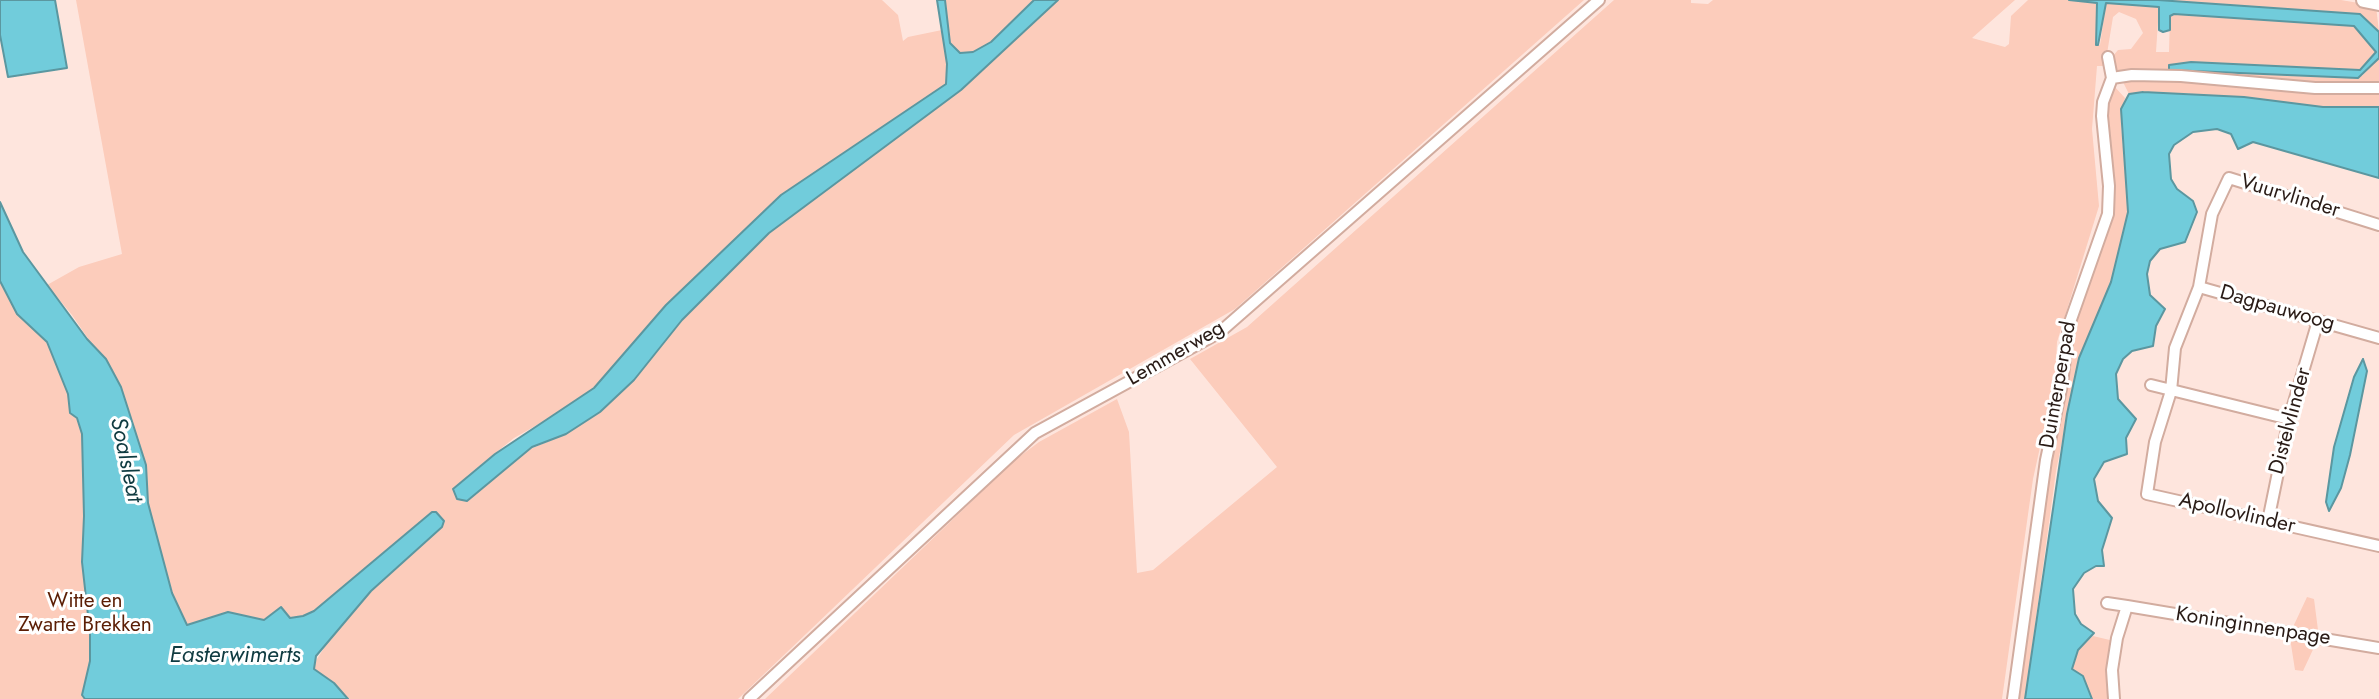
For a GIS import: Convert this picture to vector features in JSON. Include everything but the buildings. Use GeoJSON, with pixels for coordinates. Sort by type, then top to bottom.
{"type":"FeatureCollection","features":[{"type":"Feature","properties":{"kind":"main road"},"geometry":{"type":"LineString","coordinates":[[2364,0],[2379,3]]}},
{"type":"Feature","properties":{"kind":"street","name":"Lemmerweg"},"geometry":{"type":"LineString","coordinates":[[749,699],[1035,433],[1220,332],[1599,0]]}},
{"type":"Feature","properties":{"kind":"street","name":"Duinterperpad"},"geometry":{"type":"LineString","coordinates":[[2013,699],[2046,460],[2062,384],[2069,325],[2108,214],[2109,187],[2102,116],[2103,102],[2112,78],[2108,57]]}},
{"type":"Feature","properties":{"kind":"street"},"geometry":{"type":"LineString","coordinates":[[2112,78],[2136,75],[2190,77],[2315,88],[2379,88]]}},
{"type":"Feature","properties":{"kind":"street","name":"Vuurvlinder"},"geometry":{"type":"LineString","coordinates":[[2199,287],[2213,214],[2229,178],[2379,225]]}},
{"type":"Feature","properties":{"kind":"street","name":"Dagpauwoog"},"geometry":{"type":"LineString","coordinates":[[2155,442],[2171,391],[2175,348],[2199,287],[2379,338]]}},
{"type":"Feature","properties":{"kind":"street","name":"Distelvlinder"},"geometry":{"type":"LineString","coordinates":[[2268,521],[2290,419],[2318,321]]}},
{"type":"Feature","properties":{"kind":"street"},"geometry":{"type":"LineString","coordinates":[[2151,385],[2290,419]]}},
{"type":"Feature","properties":{"kind":"street","name":"Apollovlinder"},"geometry":{"type":"LineString","coordinates":[[2155,442],[2147,494],[2379,546]]}},
{"type":"Feature","properties":{"kind":"street","name":"Koninginnenpage"},"geometry":{"type":"LineString","coordinates":[[2107,603],[2379,648]]}},
{"type":"Feature","properties":{"kind":"street"},"geometry":{"type":"LineString","coordinates":[[2114,699],[2112,670],[2117,638],[2127,606]]}},
{"type":"Feature","properties":{"kind":"green space","name":"Witte en Zwarte Brekken"},"geometry":{"type":"Polygon","coordinates":[[[76,0],[882,0],[898,15],[903,41],[908,37],[942,30],[948,72],[946,84],[781,195],[666,305],[594,388],[558,413],[514,438],[467,476],[467,501],[521,453],[566,434],[619,394],[682,320],[769,233],[961,90],[1058,0],[1584,0],[1235,309],[1014,435],[738,699],[348,699],[341,691],[346,699],[0,699],[0,281],[57,302],[175,602],[148,503],[146,465],[121,387],[72,315],[47,285],[79,267],[122,254],[76,0]],[[432,513],[314,611],[303,616],[264,620],[228,612],[187,625],[181,616],[188,631],[313,665],[340,624],[371,591],[442,527],[432,513]]]}},
{"type":"Feature","properties":{"kind":"green space"},"geometry":{"type":"Polygon","coordinates":[[[945,0],[1033,0],[991,42],[973,52],[960,53],[950,43],[945,0]]]}},
{"type":"Feature","properties":{"kind":"green space"},"geometry":{"type":"Polygon","coordinates":[[[1614,0],[1691,0],[1691,3],[1708,4],[1713,0],[2015,0],[1972,38],[2005,47],[2009,44],[2011,16],[2028,0],[2069,0],[2097,3],[2096,44],[2100,45],[2106,3],[2159,7],[2156,52],[2169,52],[2170,16],[2174,14],[2354,26],[2376,52],[2360,70],[2178,63],[2362,76],[2379,58],[2379,86],[2116,73],[2112,57],[2118,50],[2131,49],[2143,33],[2136,19],[2119,12],[2113,17],[2105,66],[2097,66],[2092,129],[2099,206],[2057,342],[2055,379],[2033,479],[2002,699],[765,699],[1015,460],[1039,442],[1117,399],[1129,432],[1137,573],[1153,570],[1277,467],[1190,359],[1247,327],[1614,0]]]}},
{"type":"Feature","properties":{"kind":"green space"},"geometry":{"type":"Polygon","coordinates":[[[2158,0],[2341,0],[2376,6],[2379,32],[2360,14],[2158,0]]]}},
{"type":"Feature","properties":{"kind":"green space"},"geometry":{"type":"Polygon","coordinates":[[[2129,78],[2379,91],[2379,107],[2323,107],[2183,93],[2129,94],[2123,82],[2129,78]]]}},
{"type":"Feature","properties":{"kind":"green space"},"geometry":{"type":"Polygon","coordinates":[[[2114,86],[2125,98],[2121,123],[2128,211],[2111,282],[2079,358],[2056,471],[2025,699],[2015,699],[2069,335],[2106,232],[2105,104],[2114,86]]]}},
{"type":"Feature","properties":{"kind":"green space"},"geometry":{"type":"Polygon","coordinates":[[[2307,597],[2314,599],[2318,630],[2293,627],[2307,597]]]}},
{"type":"Feature","properties":{"kind":"green space"},"geometry":{"type":"Polygon","coordinates":[[[2093,636],[2114,641],[2110,699],[2092,699],[2083,676],[2072,669],[2078,650],[2093,636]]]}},
{"type":"Feature","properties":{"kind":"green space"},"geometry":{"type":"Polygon","coordinates":[[[2290,638],[2317,641],[2303,671],[2295,670],[2290,638]]]}},
{"type":"Feature","properties":{"kind":"water"},"geometry":{"type":"Polygon","coordinates":[[[0,0],[55,0],[67,68],[8,77],[0,35],[0,0]]]}},
{"type":"Feature","properties":{"kind":"water"},"geometry":{"type":"Polygon","coordinates":[[[937,0],[945,0],[950,43],[960,53],[973,52],[991,42],[1034,0],[1058,0],[961,90],[769,233],[682,320],[634,380],[600,412],[566,434],[532,447],[467,501],[457,499],[453,489],[495,454],[594,388],[666,305],[781,195],[946,84],[947,64],[937,0]]]}},
{"type":"Feature","properties":{"kind":"water"},"geometry":{"type":"Polygon","coordinates":[[[2069,0],[2158,0],[2360,14],[2379,32],[2379,58],[2358,78],[2169,70],[2169,65],[2191,62],[2360,70],[2376,52],[2354,26],[2174,14],[2170,16],[2170,30],[2163,32],[2159,30],[2159,7],[2106,3],[2096,45],[2097,3],[2069,0]]]}},
{"type":"Feature","properties":{"kind":"water"},"geometry":{"type":"Polygon","coordinates":[[[2143,92],[2244,97],[2323,107],[2379,107],[2379,178],[2253,142],[2238,149],[2231,134],[2217,129],[2193,132],[2174,145],[2169,154],[2171,179],[2177,189],[2193,201],[2197,212],[2185,242],[2160,249],[2150,261],[2147,274],[2150,295],[2165,309],[2156,326],[2153,346],[2132,351],[2123,359],[2116,374],[2118,399],[2136,419],[2126,438],[2127,454],[2104,462],[2094,479],[2098,501],[2112,518],[2102,550],[2104,566],[2096,566],[2084,573],[2073,589],[2075,614],[2081,624],[2094,633],[2078,650],[2072,669],[2083,676],[2092,699],[2025,699],[2067,414],[2079,358],[2111,282],[2128,212],[2121,109],[2129,94],[2143,92]]]}},
{"type":"Feature","properties":{"kind":"water"},"geometry":{"type":"Polygon","coordinates":[[[0,202],[23,252],[87,339],[106,359],[121,387],[146,465],[148,503],[172,593],[187,625],[228,612],[264,620],[281,607],[290,618],[303,616],[314,611],[432,512],[436,512],[444,521],[442,527],[371,591],[316,656],[314,669],[334,683],[348,699],[85,699],[82,695],[90,661],[90,633],[82,562],[82,434],[77,418],[70,413],[68,394],[47,342],[17,314],[0,281],[0,202]]]}},
{"type":"Feature","properties":{"kind":"water"},"geometry":{"type":"Polygon","coordinates":[[[2363,359],[2367,371],[2350,455],[2341,488],[2329,511],[2326,502],[2334,447],[2354,377],[2363,359]]]}},
{"type":"Feature","properties":{"kind":"water label","name":"Soalsleat"},"geometry":{"type":"Point","coordinates":[125,460]}},
{"type":"Feature","properties":{"kind":"water label","name":"Easterwimerts"},"geometry":{"type":"Point","coordinates":[235,656]}}]}
